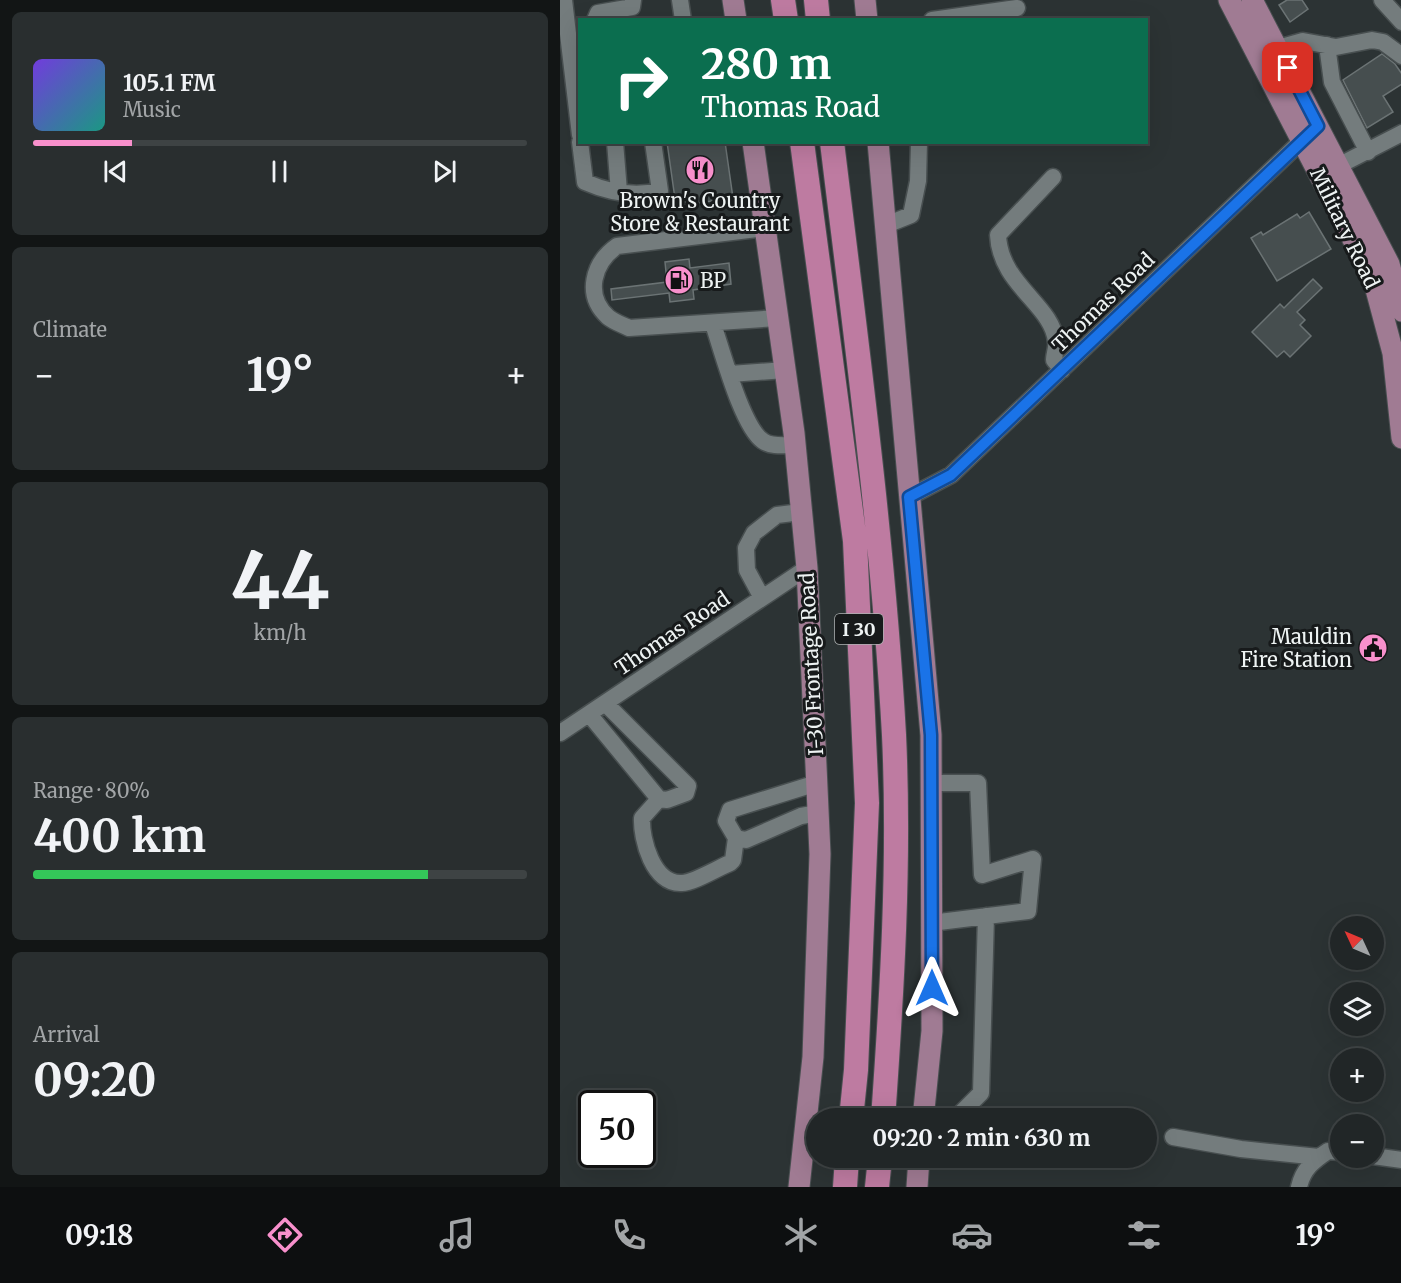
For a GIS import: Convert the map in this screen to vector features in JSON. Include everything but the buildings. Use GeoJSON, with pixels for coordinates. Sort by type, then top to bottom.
{"type":"FeatureCollection","features":[{"type":"Feature","properties":{"kind":"highway"},"geometry":{"type":"LineString","coordinates":[[783,0],[786,18]]}},
{"type":"Feature","properties":{"kind":"highway"},"geometry":{"type":"LineString","coordinates":[[816,0],[818,18]]}},
{"type":"Feature","properties":{"kind":"highway","name":"I 30"},"geometry":{"type":"LineString","coordinates":[[802,144],[855,541],[867,803],[856,1070],[852,1108]]}},
{"type":"Feature","properties":{"kind":"highway","name":"I 30"},"geometry":{"type":"LineString","coordinates":[[832,144],[882,559],[894,738],[894,961],[884,1108]]}},
{"type":"Feature","properties":{"kind":"highway"},"geometry":{"type":"LineString","coordinates":[[845,1187],[846,1168]]}},
{"type":"Feature","properties":{"kind":"highway"},"geometry":{"type":"LineString","coordinates":[[877,1187],[879,1168]]}},
{"type":"Feature","properties":{"kind":"main road"},"geometry":{"type":"LineString","coordinates":[[733,0],[736,18]]}},
{"type":"Feature","properties":{"kind":"main road"},"geometry":{"type":"LineString","coordinates":[[865,0],[867,18]]}},
{"type":"Feature","properties":{"kind":"main road","name":"Military Road"},"geometry":{"type":"LineString","coordinates":[[1229,0],[1373,278],[1393,353],[1402,438]]}},
{"type":"Feature","properties":{"kind":"main road","name":"Military Road"},"geometry":{"type":"LineString","coordinates":[[1252,0],[1338,166],[1395,259],[1402,311]]}},
{"type":"Feature","properties":{"kind":"main road","name":"I-30 Frontage Road"},"geometry":{"type":"LineString","coordinates":[[753,144],[795,445],[807,568],[817,783],[820,854],[813,1057],[799,1187]]}},
{"type":"Feature","properties":{"kind":"main road"},"geometry":{"type":"LineString","coordinates":[[878,144],[931,735],[932,1031],[924,1108]]}},
{"type":"Feature","properties":{"kind":"main road"},"geometry":{"type":"LineString","coordinates":[[917,1187],[918,1168]]}},
{"type":"Feature","properties":{"kind":"street"},"geometry":{"type":"LineString","coordinates":[[564,0],[578,124]]}},
{"type":"Feature","properties":{"kind":"street"},"geometry":{"type":"LineString","coordinates":[[596,18],[598,13],[632,7],[634,0]]}},
{"type":"Feature","properties":{"kind":"street"},"geometry":{"type":"LineString","coordinates":[[680,0],[683,18]]}},
{"type":"Feature","properties":{"kind":"street"},"geometry":{"type":"LineString","coordinates":[[1382,0],[1402,22]]}},
{"type":"Feature","properties":{"kind":"street"},"geometry":{"type":"LineString","coordinates":[[939,18],[978,6],[1017,8]]}},
{"type":"Feature","properties":{"kind":"street"},"geometry":{"type":"LineString","coordinates":[[1278,48],[1303,41],[1336,46],[1372,40],[1383,42],[1402,56]]}},
{"type":"Feature","properties":{"kind":"street"},"geometry":{"type":"LineString","coordinates":[[1327,45],[1332,82],[1368,152]]}},
{"type":"Feature","properties":{"kind":"street","name":"Thomas Road"},"geometry":{"type":"LineString","coordinates":[[909,497],[951,475],[1318,126]]}},
{"type":"Feature","properties":{"kind":"street"},"geometry":{"type":"LineString","coordinates":[[1338,166],[1402,133]]}},
{"type":"Feature","properties":{"kind":"street"},"geometry":{"type":"LineString","coordinates":[[580,144],[585,182],[637,196],[660,191],[653,144]]}},
{"type":"Feature","properties":{"kind":"street"},"geometry":{"type":"LineString","coordinates":[[615,144],[619,192]]}},
{"type":"Feature","properties":{"kind":"street"},"geometry":{"type":"LineString","coordinates":[[886,225],[911,215],[918,181],[919,144]]}},
{"type":"Feature","properties":{"kind":"street"},"geometry":{"type":"LineString","coordinates":[[1053,177],[998,235],[999,252],[1020,288],[1050,322],[1056,342],[1054,360],[1062,370]]}},
{"type":"Feature","properties":{"kind":"street"},"geometry":{"type":"LineString","coordinates":[[765,228],[617,246],[604,255],[593,288],[597,303],[609,318],[629,328],[778,318]]}},
{"type":"Feature","properties":{"kind":"street"},"geometry":{"type":"LineString","coordinates":[[713,324],[749,426],[763,441],[775,445],[795,445]]}},
{"type":"Feature","properties":{"kind":"street"},"geometry":{"type":"LineString","coordinates":[[730,374],[785,370]]}},
{"type":"Feature","properties":{"kind":"street"},"geometry":{"type":"LineString","coordinates":[[762,598],[747,570],[746,548],[754,534],[777,515],[801,512]]}},
{"type":"Feature","properties":{"kind":"street","name":"Thomas Road"},"geometry":{"type":"LineString","coordinates":[[560,733],[807,568]]}},
{"type":"Feature","properties":{"kind":"street"},"geometry":{"type":"LineString","coordinates":[[589,714],[659,799],[667,800],[686,793],[688,786],[605,703]]}},
{"type":"Feature","properties":{"kind":"street"},"geometry":{"type":"LineString","coordinates":[[659,799],[642,818],[641,828],[655,868],[672,881],[682,883],[733,860],[736,838],[726,821],[730,810],[817,783]]}},
{"type":"Feature","properties":{"kind":"street"},"geometry":{"type":"LineString","coordinates":[[931,783],[978,783],[982,875],[1033,859],[1028,911],[931,923]]}},
{"type":"Feature","properties":{"kind":"street"},"geometry":{"type":"LineString","coordinates":[[736,838],[746,840],[802,816],[818,813]]}},
{"type":"Feature","properties":{"kind":"street"},"geometry":{"type":"LineString","coordinates":[[966,1108],[981,1093],[986,916]]}},
{"type":"Feature","properties":{"kind":"street"},"geometry":{"type":"LineString","coordinates":[[1173,1137],[1241,1149],[1319,1157]]}},
{"type":"Feature","properties":{"kind":"street"},"geometry":{"type":"LineString","coordinates":[[1299,1187],[1302,1175],[1319,1157],[1330,1151]]}},
{"type":"Feature","properties":{"kind":"street"},"geometry":{"type":"LineString","coordinates":[[1384,1158],[1402,1160]]}},
{"type":"Feature","properties":{"kind":"place","name":"Brown's Country Store & Restaurant"},"geometry":{"type":"Point","coordinates":[700,170]}},
{"type":"Feature","properties":{"kind":"place","name":"BP"},"geometry":{"type":"Point","coordinates":[679,280]}},
{"type":"Feature","properties":{"kind":"place","name":"Mauldin Fire Station"},"geometry":{"type":"Point","coordinates":[1373,648]}},
{"type":"Feature","properties":{"kind":"route"},"geometry":{"type":"LineString","coordinates":[[932,988],[931,735],[909,497],[951,475],[1318,126],[1288,68]]}}]}
